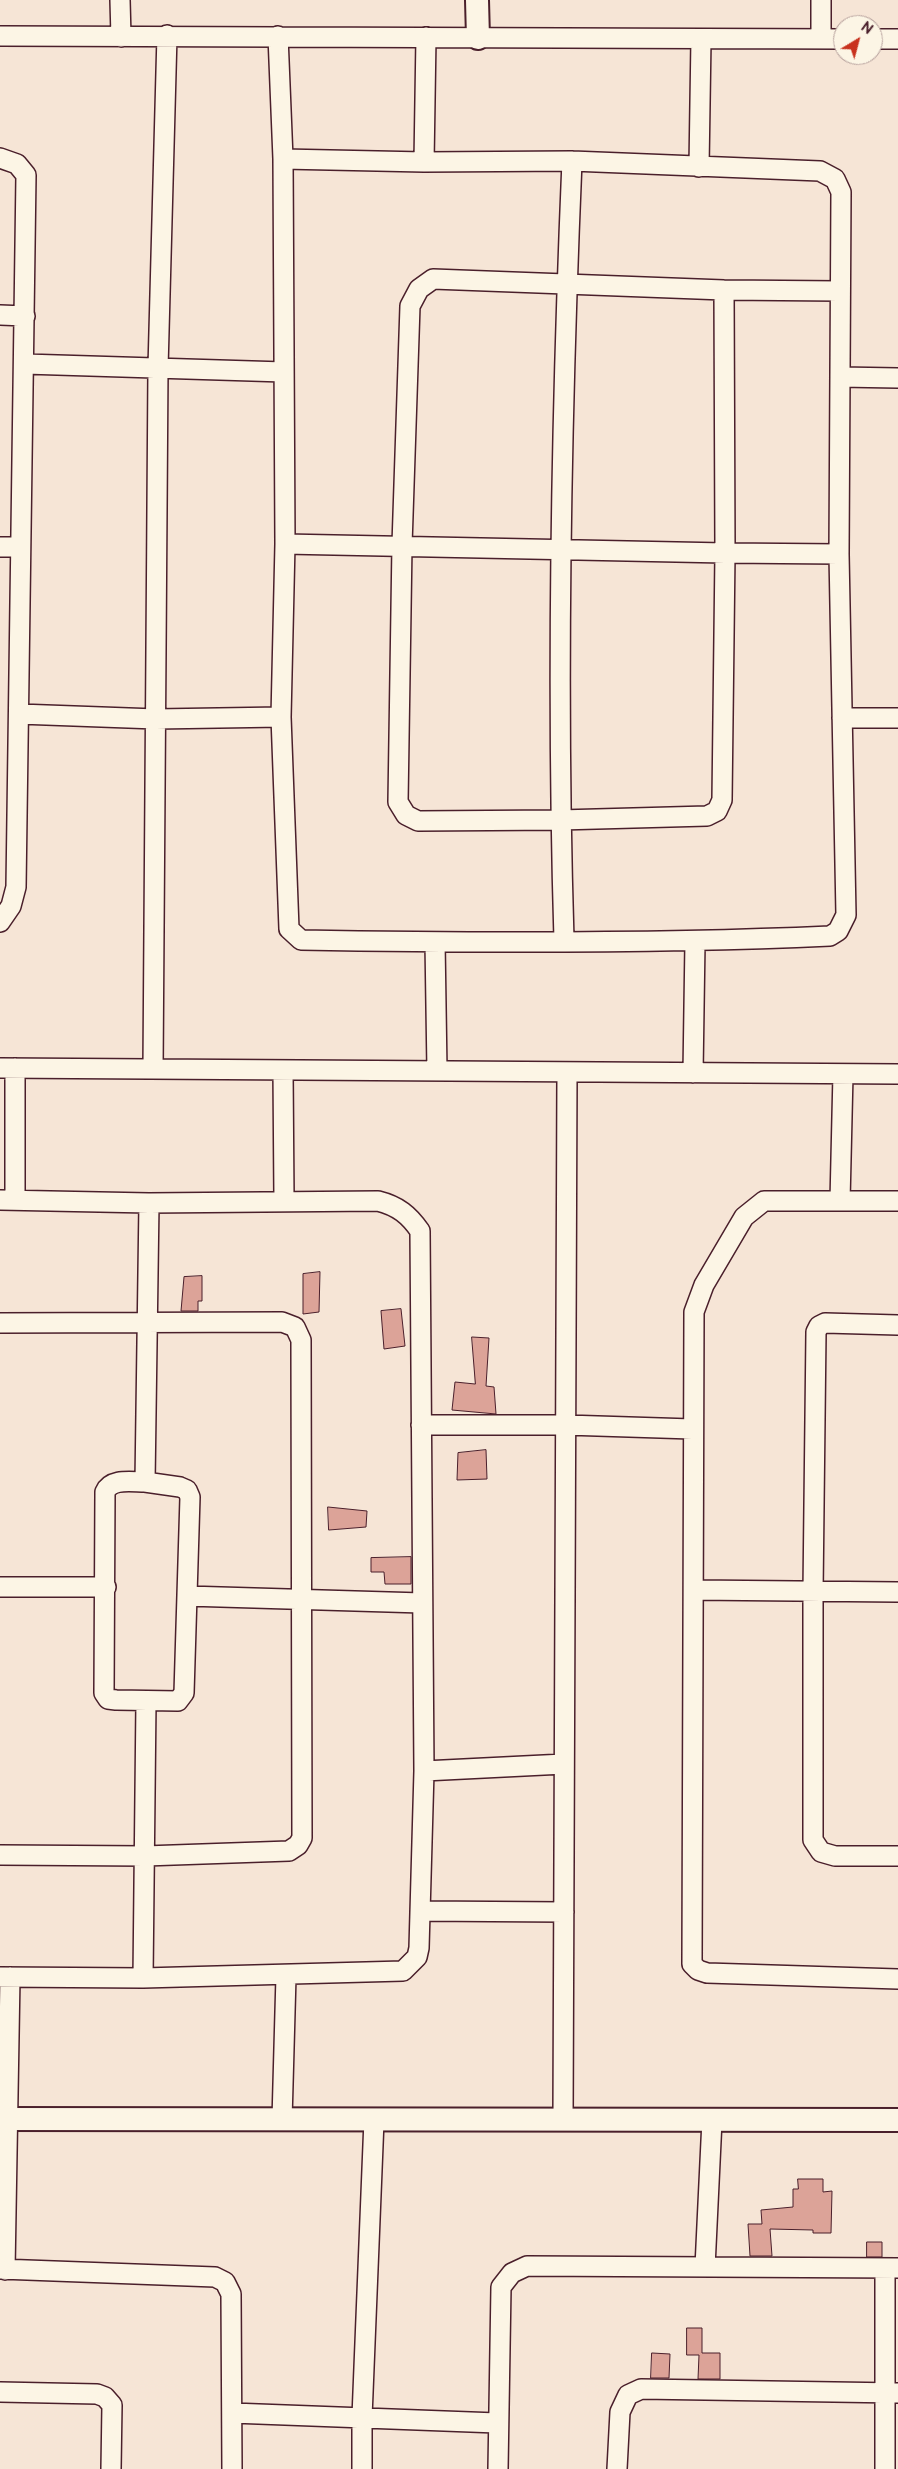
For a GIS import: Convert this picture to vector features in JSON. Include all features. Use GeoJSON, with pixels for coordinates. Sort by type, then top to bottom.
{"type":"FeatureCollection","features":[{"type":"Feature","properties":{"kind":"street"},"geometry":{"type":"LineString","coordinates":[[120,0],[121,37]]}},
{"type":"Feature","properties":{"kind":"street"},"geometry":{"type":"LineString","coordinates":[[477,0],[478,38]]}},
{"type":"Feature","properties":{"kind":"street"},"geometry":{"type":"LineString","coordinates":[[821,0],[822,39]]}},
{"type":"Feature","properties":{"kind":"street"},"geometry":{"type":"LineString","coordinates":[[0,36],[833,39]]}},
{"type":"Feature","properties":{"kind":"street"},"geometry":{"type":"LineString","coordinates":[[153,1069],[158,368],[167,36]]}},
{"type":"Feature","properties":{"kind":"street"},"geometry":{"type":"LineString","coordinates":[[278,36],[283,159],[284,372],[281,717],[289,929],[301,940],[434,942],[564,940],[695,942],[830,936],[838,931],[846,915],[839,554],[841,192],[835,179],[820,170],[572,162],[424,162],[283,159]]}},
{"type":"Feature","properties":{"kind":"street"},"geometry":{"type":"LineString","coordinates":[[424,162],[426,37]]}},
{"type":"Feature","properties":{"kind":"street"},"geometry":{"type":"LineString","coordinates":[[700,166],[701,39]]}},
{"type":"Feature","properties":{"kind":"street"},"geometry":{"type":"LineString","coordinates":[[883,39],[898,39]]}},
{"type":"Feature","properties":{"kind":"street"},"geometry":{"type":"LineString","coordinates":[[0,158],[17,164],[26,175],[25,364],[20,547],[16,887],[11,906],[0,922]]}},
{"type":"Feature","properties":{"kind":"street"},"geometry":{"type":"LineString","coordinates":[[564,940],[560,820],[561,550],[567,284],[572,162]]}},
{"type":"Feature","properties":{"kind":"street"},"geometry":{"type":"LineString","coordinates":[[724,290],[725,553],[722,800],[717,811],[707,816],[560,820],[418,821],[406,815],[398,802],[402,545],[410,306],[419,290],[433,279],[724,290],[839,291]]}},
{"type":"Feature","properties":{"kind":"street"},"geometry":{"type":"LineString","coordinates":[[0,315],[24,316]]}},
{"type":"Feature","properties":{"kind":"street"},"geometry":{"type":"LineString","coordinates":[[25,364],[284,372]]}},
{"type":"Feature","properties":{"kind":"street"},"geometry":{"type":"LineString","coordinates":[[840,378],[898,378]]}},
{"type":"Feature","properties":{"kind":"street"},"geometry":{"type":"LineString","coordinates":[[284,544],[839,554]]}},
{"type":"Feature","properties":{"kind":"street"},"geometry":{"type":"LineString","coordinates":[[0,547],[20,547]]}},
{"type":"Feature","properties":{"kind":"street"},"geometry":{"type":"LineString","coordinates":[[19,714],[156,719],[281,717]]}},
{"type":"Feature","properties":{"kind":"street"},"geometry":{"type":"LineString","coordinates":[[842,718],[898,718]]}},
{"type":"Feature","properties":{"kind":"street"},"geometry":{"type":"LineString","coordinates":[[434,942],[437,1071]]}},
{"type":"Feature","properties":{"kind":"street"},"geometry":{"type":"LineString","coordinates":[[693,1073],[695,942]]}},
{"type":"Feature","properties":{"kind":"street"},"geometry":{"type":"LineString","coordinates":[[232,2469],[231,2294],[225,2282],[215,2277],[3,2269],[5,1977],[286,1976],[403,1971],[417,1957],[424,1771],[420,1231],[411,1218],[396,1206],[378,1201],[284,1200],[149,1203],[8,1200],[7,1068],[898,1074]]}},
{"type":"Feature","properties":{"kind":"street"},"geometry":{"type":"LineString","coordinates":[[283,1070],[284,1200]]}},
{"type":"Feature","properties":{"kind":"street"},"geometry":{"type":"LineString","coordinates":[[563,2120],[567,1072]]}},
{"type":"Feature","properties":{"kind":"street"},"geometry":{"type":"LineString","coordinates":[[840,1201],[843,1074]]}},
{"type":"Feature","properties":{"kind":"street"},"geometry":{"type":"LineString","coordinates":[[898,1201],[764,1201],[744,1217],[704,1285],[694,1312],[692,1429],[694,1590],[692,1964],[698,1970],[707,1973],[898,1979]]}},
{"type":"Feature","properties":{"kind":"street"},"geometry":{"type":"LineString","coordinates":[[145,1482],[149,1203]]}},
{"type":"Feature","properties":{"kind":"street"},"geometry":{"type":"LineString","coordinates":[[0,1323],[282,1322],[295,1327],[301,1340],[303,1600],[302,1838],[289,1852],[145,1856],[0,1855]]}},
{"type":"Feature","properties":{"kind":"street"},"geometry":{"type":"LineString","coordinates":[[898,1325],[825,1322],[819,1326],[816,1332],[813,1592],[813,1840],[821,1852],[835,1856],[898,1856]]}},
{"type":"Feature","properties":{"kind":"street"},"geometry":{"type":"LineString","coordinates":[[421,1425],[566,1425],[692,1429]]}},
{"type":"Feature","properties":{"kind":"street"},"geometry":{"type":"LineString","coordinates":[[145,1482],[180,1487],[187,1490],[190,1497],[183,1697],[178,1701],[108,1699],[104,1693],[106,1587],[105,1492],[108,1486],[113,1483],[145,1482]]}},
{"type":"Feature","properties":{"kind":"street"},"geometry":{"type":"LineString","coordinates":[[0,1587],[106,1587]]}},
{"type":"Feature","properties":{"kind":"street"},"geometry":{"type":"LineString","coordinates":[[694,1590],[898,1592]]}},
{"type":"Feature","properties":{"kind":"street"},"geometry":{"type":"LineString","coordinates":[[187,1596],[422,1603]]}},
{"type":"Feature","properties":{"kind":"street"},"geometry":{"type":"LineString","coordinates":[[143,1978],[146,1701]]}},
{"type":"Feature","properties":{"kind":"street"},"geometry":{"type":"LineString","coordinates":[[424,1771],[564,1764]]}},
{"type":"Feature","properties":{"kind":"street"},"geometry":{"type":"LineString","coordinates":[[420,1911],[564,1912]]}},
{"type":"Feature","properties":{"kind":"street"},"geometry":{"type":"LineString","coordinates":[[282,2120],[286,1976]]}},
{"type":"Feature","properties":{"kind":"street"},"geometry":{"type":"LineString","coordinates":[[4,2118],[898,2120]]}},
{"type":"Feature","properties":{"kind":"street"},"geometry":{"type":"LineString","coordinates":[[362,2469],[362,2417],[374,2120]]}},
{"type":"Feature","properties":{"kind":"street"},"geometry":{"type":"LineString","coordinates":[[705,2267],[712,2120]]}},
{"type":"Feature","properties":{"kind":"street"},"geometry":{"type":"LineString","coordinates":[[498,2469],[497,2423],[501,2287],[512,2273],[527,2266],[891,2268],[892,2393],[885,2469]]}},
{"type":"Feature","properties":{"kind":"street"},"geometry":{"type":"LineString","coordinates":[[617,2469],[620,2412],[628,2395],[641,2389],[892,2393]]}},
{"type":"Feature","properties":{"kind":"street"},"geometry":{"type":"LineString","coordinates":[[0,2392],[97,2394],[105,2397],[112,2405],[111,2469]]}},
{"type":"Feature","properties":{"kind":"street"},"geometry":{"type":"LineString","coordinates":[[232,2413],[497,2423]]}},
{"type":"Feature","properties":{"kind":"building"},"geometry":{"type":"Polygon","coordinates":[[[320,1272],[319,1312],[303,1314],[303,1274],[320,1272]]]}},
{"type":"Feature","properties":{"kind":"building"},"geometry":{"type":"Polygon","coordinates":[[[202,1276],[202,1301],[198,1301],[198,1311],[181,1311],[184,1277],[202,1276]]]}},
{"type":"Feature","properties":{"kind":"building"},"geometry":{"type":"Polygon","coordinates":[[[401,1309],[405,1346],[384,1349],[381,1311],[401,1309]]]}},
{"type":"Feature","properties":{"kind":"building"},"geometry":{"type":"Polygon","coordinates":[[[472,1337],[489,1338],[486,1386],[494,1387],[496,1414],[452,1410],[455,1382],[475,1384],[472,1337]]]}},
{"type":"Feature","properties":{"kind":"building"},"geometry":{"type":"Polygon","coordinates":[[[486,1450],[487,1479],[457,1480],[458,1453],[486,1450]]]}},
{"type":"Feature","properties":{"kind":"building"},"geometry":{"type":"Polygon","coordinates":[[[328,1507],[367,1511],[366,1527],[329,1530],[328,1507]]]}},
{"type":"Feature","properties":{"kind":"building"},"geometry":{"type":"Polygon","coordinates":[[[411,1557],[411,1584],[385,1584],[384,1572],[371,1572],[371,1558],[411,1557]]]}},
{"type":"Feature","properties":{"kind":"building"},"geometry":{"type":"Polygon","coordinates":[[[798,2179],[823,2179],[823,2192],[832,2191],[831,2233],[813,2233],[813,2230],[770,2229],[772,2256],[750,2256],[748,2224],[762,2224],[761,2210],[793,2207],[793,2189],[798,2189],[798,2179]]]}},
{"type":"Feature","properties":{"kind":"building"},"geometry":{"type":"Polygon","coordinates":[[[867,2242],[882,2242],[882,2257],[867,2257],[867,2242]]]}},
{"type":"Feature","properties":{"kind":"building"},"geometry":{"type":"Polygon","coordinates":[[[687,2328],[702,2328],[702,2353],[720,2353],[720,2379],[698,2379],[699,2355],[687,2355],[687,2328]]]}},
{"type":"Feature","properties":{"kind":"building"},"geometry":{"type":"Polygon","coordinates":[[[652,2353],[670,2354],[669,2378],[651,2378],[652,2353]]]}}]}
